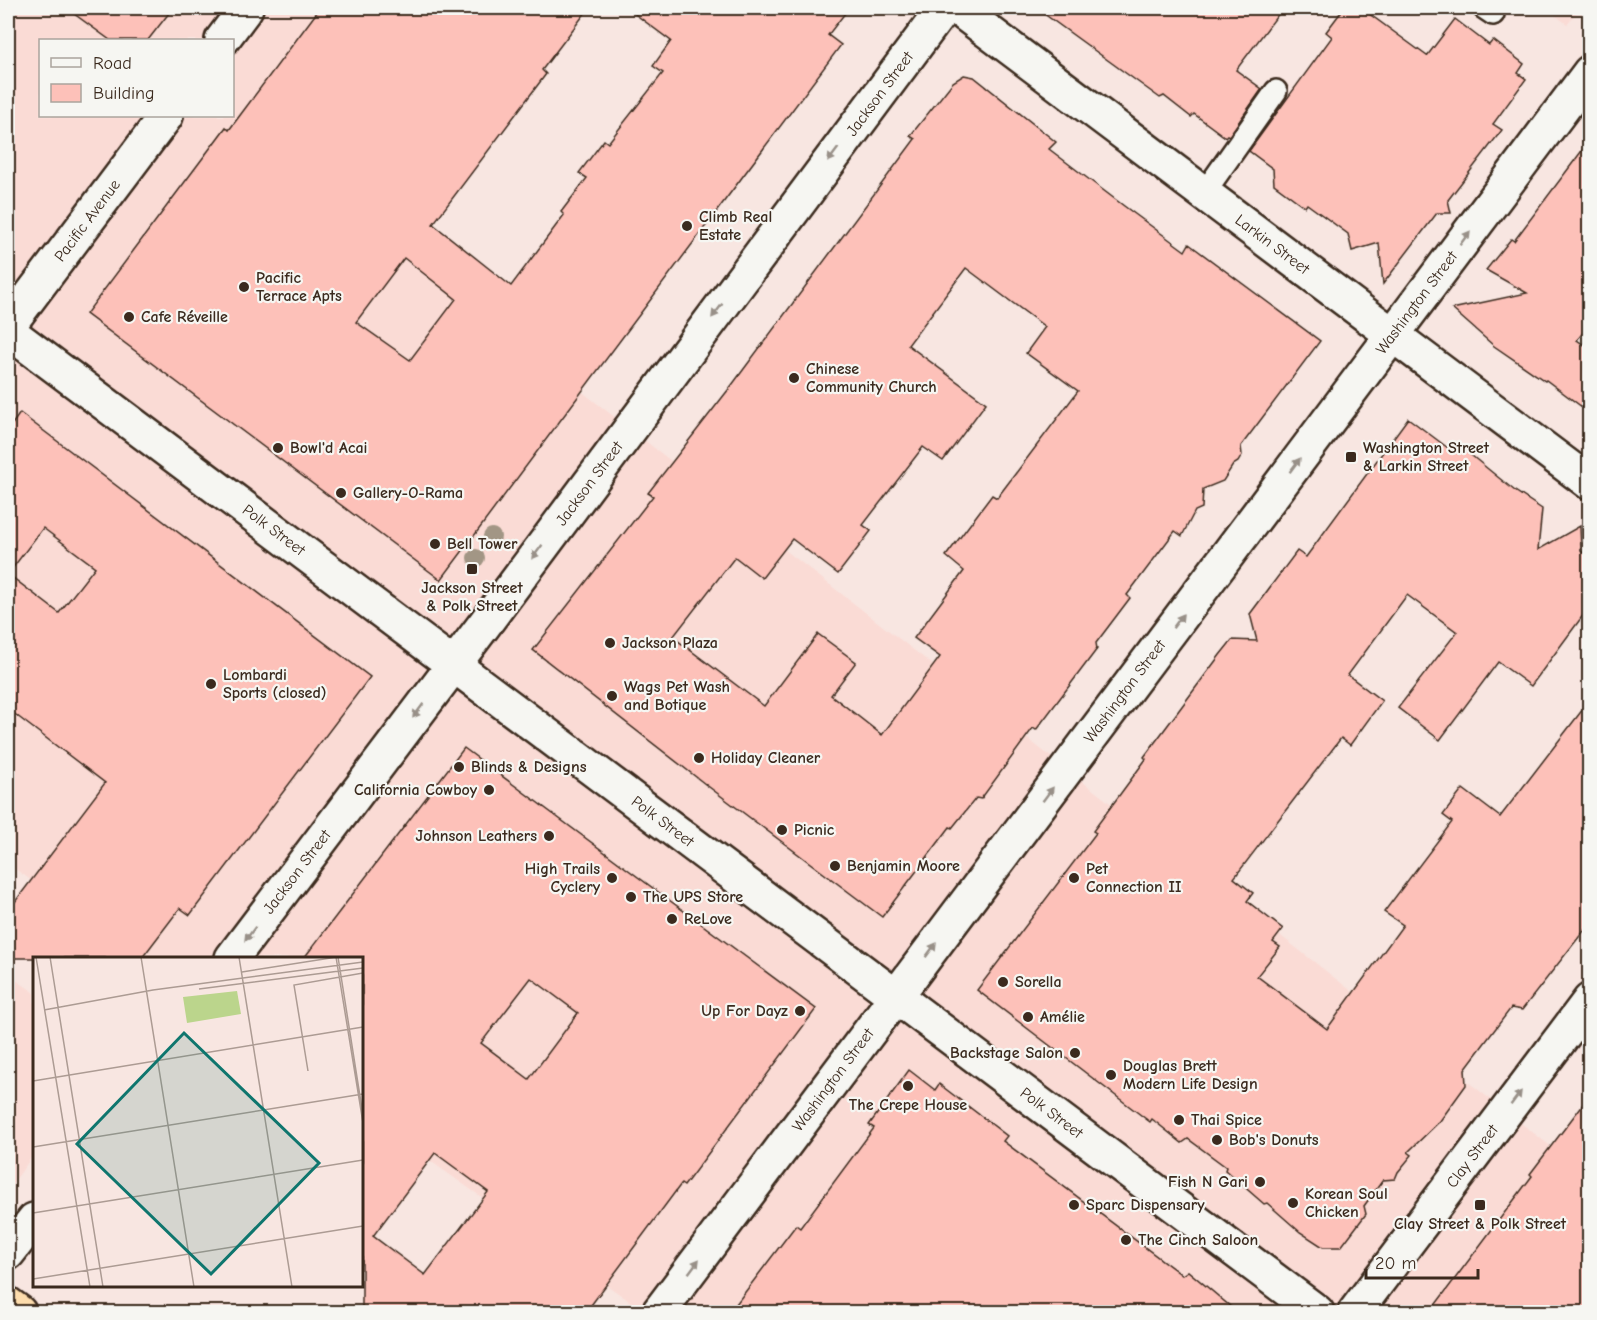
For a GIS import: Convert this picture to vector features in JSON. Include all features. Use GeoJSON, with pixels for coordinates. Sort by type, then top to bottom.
{"type":"FeatureCollection","features":[{"type":"Feature","properties":{"kind":"highway"},"geometry":{"type":"LineString","coordinates":[[8,1304],[20,1312]]}},
{"type":"Feature","properties":{"kind":"street"},"geometry":{"type":"LineString","coordinates":[[223,39],[246,8]]}},
{"type":"Feature","properties":{"kind":"street","name":"Jackson Street"},"geometry":{"type":"LineString","coordinates":[[233,957],[944,8]]}},
{"type":"Feature","properties":{"kind":"street","name":"Larkin Street"},"geometry":{"type":"LineString","coordinates":[[957,8],[1590,483]]}},
{"type":"Feature","properties":{"kind":"street","name":"Washington Street"},"geometry":{"type":"LineString","coordinates":[[659,1312],[1590,72]]}},
{"type":"Feature","properties":{"kind":"street","name":"Pacific Avenue"},"geometry":{"type":"LineString","coordinates":[[8,326],[165,117]]}},
{"type":"Feature","properties":{"kind":"street","name":"Polk Street"},"geometry":{"type":"LineString","coordinates":[[8,331],[1317,1312]]}},
{"type":"Feature","properties":{"kind":"street","name":"Clay Street"},"geometry":{"type":"LineString","coordinates":[[1355,1312],[1590,1000]]}},
{"type":"Feature","properties":{"kind":"street"},"geometry":{"type":"LineString","coordinates":[[8,1252],[33,1221]]}},
{"type":"Feature","properties":{"kind":"lane"},"geometry":{"type":"LineString","coordinates":[[1204,193],[1276,91]]}},
{"type":"Feature","properties":{"kind":"shaded area"},"geometry":{"type":"Polygon","coordinates":[[[8,8],[471,8],[341,204],[1589,1176],[1589,1312],[645,1312],[363,1114],[363,957],[141,957],[8,864],[8,8]]]}},
{"type":"Feature","properties":{"kind":"shaded area"},"geometry":{"type":"Polygon","coordinates":[[[1545,8],[1580,8],[1567,24],[1545,8]]]}},
{"type":"Feature","properties":{"kind":"shaded area"},"geometry":{"type":"Polygon","coordinates":[[[8,975],[33,991],[33,1155],[8,1190],[8,975]]]}},
{"type":"Feature","properties":{"kind":"building"},"geometry":{"type":"Polygon","coordinates":[[[66,8],[173,8],[149,39],[109,39],[66,8]]]}},
{"type":"Feature","properties":{"kind":"building"},"geometry":{"type":"Polygon","coordinates":[[[320,8],[589,8],[542,70],[546,74],[433,224],[511,286],[564,215],[561,212],[587,178],[579,173],[604,140],[608,143],[663,73],[653,66],[671,41],[627,8],[849,8],[828,35],[841,45],[441,580],[86,314],[226,127],[229,130],[320,8]],[[404,258],[356,322],[410,360],[456,299],[404,258]]]}},
{"type":"Feature","properties":{"kind":"building"},"geometry":{"type":"Polygon","coordinates":[[[1036,8],[1283,8],[1236,70],[1262,89],[1229,136],[1225,137],[1194,114],[1191,117],[1164,96],[1160,98],[1036,8]]]}},
{"type":"Feature","properties":{"kind":"building"},"geometry":{"type":"Polygon","coordinates":[[[1344,8],[1361,8],[1427,56],[1455,19],[1489,45],[1493,40],[1524,64],[1518,73],[1526,79],[1493,124],[1502,130],[1448,200],[1451,213],[1437,213],[1383,284],[1379,243],[1352,251],[1348,234],[1307,204],[1305,207],[1274,184],[1273,169],[1249,151],[1332,37],[1326,32],[1344,8]]]}},
{"type":"Feature","properties":{"kind":"building"},"geometry":{"type":"Polygon","coordinates":[[[964,75],[974,77],[1056,142],[1049,149],[1185,251],[1189,244],[1320,341],[1241,446],[1242,455],[1223,481],[1203,489],[1202,508],[1195,511],[1182,536],[1175,531],[1127,595],[1130,598],[1096,643],[1097,649],[1036,730],[1033,728],[981,799],[976,798],[952,828],[950,827],[882,917],[705,784],[533,650],[653,496],[648,493],[732,385],[915,139],[910,136],[953,82],[964,75]],[[966,268],[908,345],[986,403],[943,461],[923,447],[863,525],[871,531],[838,574],[792,539],[762,578],[735,557],[673,637],[764,706],[818,634],[856,662],[831,695],[882,735],[940,657],[914,638],[964,571],[946,556],[992,495],[997,498],[1078,391],[1026,353],[1045,327],[966,268]]]}},
{"type":"Feature","properties":{"kind":"building"},"geometry":{"type":"Polygon","coordinates":[[[1590,140],[1590,324],[1577,340],[1590,349],[1590,413],[1546,380],[1494,346],[1452,309],[1527,293],[1486,270],[1511,239],[1514,241],[1590,140]]]}},
{"type":"Feature","properties":{"kind":"building"},"geometry":{"type":"Polygon","coordinates":[[[20,413],[370,677],[190,915],[180,908],[143,957],[8,958],[8,911],[105,783],[8,709],[8,430],[20,413]],[[43,528],[8,574],[59,613],[95,567],[43,528]]]}},
{"type":"Feature","properties":{"kind":"building"},"geometry":{"type":"Polygon","coordinates":[[[1408,418],[1452,451],[1461,447],[1515,491],[1542,509],[1538,550],[1580,526],[1581,551],[1590,557],[1590,606],[1531,686],[1498,662],[1440,740],[1398,708],[1457,632],[1407,595],[1348,675],[1382,701],[1350,745],[1341,738],[1234,878],[1253,893],[1247,901],[1283,929],[1273,942],[1280,947],[1257,976],[1327,1029],[1403,925],[1384,912],[1452,822],[1443,815],[1463,789],[1500,817],[1590,700],[1590,923],[1522,1010],[1511,1008],[1465,1069],[1466,1085],[1440,1121],[1408,1152],[1412,1155],[1395,1179],[1383,1180],[1364,1206],[1366,1214],[1341,1247],[1323,1247],[1300,1232],[1267,1203],[1264,1204],[1225,1170],[1226,1167],[1188,1139],[1182,1143],[1152,1119],[1150,1122],[977,990],[1096,833],[1093,831],[1146,759],[1144,757],[1232,640],[1257,641],[1250,614],[1297,551],[1306,557],[1408,418]]]}},
{"type":"Feature","properties":{"kind":"building"},"geometry":{"type":"Polygon","coordinates":[[[464,748],[816,1009],[684,1186],[681,1184],[586,1312],[362,1312],[363,957],[305,957],[464,748]],[[531,978],[481,1043],[529,1079],[578,1013],[531,978]],[[435,1153],[373,1236],[425,1275],[488,1192],[435,1153]]]}},
{"type":"Feature","properties":{"kind":"building"},"geometry":{"type":"Polygon","coordinates":[[[909,1070],[935,1090],[939,1084],[1007,1136],[1003,1141],[1182,1275],[1188,1271],[1237,1312],[730,1312],[796,1225],[800,1228],[874,1128],[869,1125],[909,1070]]]}},
{"type":"Feature","properties":{"kind":"building"},"geometry":{"type":"Polygon","coordinates":[[[1590,1095],[1590,1312],[1430,1312],[1532,1176],[1530,1174],[1590,1095]]]}},
{"type":"Feature","properties":{"kind":"place","name":"Climb Real Estate"},"geometry":{"type":"Point","coordinates":[687,226]}},
{"type":"Feature","properties":{"kind":"place","name":"Pacific Terrace Apts"},"geometry":{"type":"Point","coordinates":[244,287]}},
{"type":"Feature","properties":{"kind":"place","name":"Cafe Réveille"},"geometry":{"type":"Point","coordinates":[129,317]}},
{"type":"Feature","properties":{"kind":"place","name":"Chinese Community Church"},"geometry":{"type":"Point","coordinates":[794,378]}},
{"type":"Feature","properties":{"kind":"place","name":"Bowl'd Acai"},"geometry":{"type":"Point","coordinates":[278,448]}},
{"type":"Feature","properties":{"kind":"place","name":"Washington Street & Larkin Street"},"geometry":{"type":"Point","coordinates":[1351,457]}},
{"type":"Feature","properties":{"kind":"place","name":"Gallery-O-Rama"},"geometry":{"type":"Point","coordinates":[341,493]}},
{"type":"Feature","properties":{"kind":"place","name":"Bell Tower"},"geometry":{"type":"Point","coordinates":[435,544]}},
{"type":"Feature","properties":{"kind":"place","name":"Jackson Street & Polk Street"},"geometry":{"type":"Point","coordinates":[472,569]}},
{"type":"Feature","properties":{"kind":"place","name":"Jackson Plaza"},"geometry":{"type":"Point","coordinates":[610,643]}},
{"type":"Feature","properties":{"kind":"place","name":"Lombardi Sports (closed)"},"geometry":{"type":"Point","coordinates":[211,684]}},
{"type":"Feature","properties":{"kind":"place","name":"Wags Pet Wash and Botique"},"geometry":{"type":"Point","coordinates":[612,696]}},
{"type":"Feature","properties":{"kind":"place","name":"Holiday Cleaner"},"geometry":{"type":"Point","coordinates":[699,758]}},
{"type":"Feature","properties":{"kind":"place","name":"Blinds & Designs"},"geometry":{"type":"Point","coordinates":[459,767]}},
{"type":"Feature","properties":{"kind":"place","name":"California Cowboy"},"geometry":{"type":"Point","coordinates":[489,790]}},
{"type":"Feature","properties":{"kind":"place","name":"Picnic"},"geometry":{"type":"Point","coordinates":[782,830]}},
{"type":"Feature","properties":{"kind":"place","name":"Johnson Leathers"},"geometry":{"type":"Point","coordinates":[549,836]}},
{"type":"Feature","properties":{"kind":"place","name":"Benjamin Moore"},"geometry":{"type":"Point","coordinates":[835,866]}},
{"type":"Feature","properties":{"kind":"place","name":"High Trails Cyclery"},"geometry":{"type":"Point","coordinates":[612,878]}},
{"type":"Feature","properties":{"kind":"place","name":"Pet Connection II"},"geometry":{"type":"Point","coordinates":[1074,878]}},
{"type":"Feature","properties":{"kind":"place","name":"The UPS Store"},"geometry":{"type":"Point","coordinates":[631,897]}},
{"type":"Feature","properties":{"kind":"place","name":"ReLove"},"geometry":{"type":"Point","coordinates":[672,919]}},
{"type":"Feature","properties":{"kind":"place","name":"Sorella"},"geometry":{"type":"Point","coordinates":[1003,982]}},
{"type":"Feature","properties":{"kind":"place","name":"Up For Dayz"},"geometry":{"type":"Point","coordinates":[800,1011]}},
{"type":"Feature","properties":{"kind":"place","name":"Amélie"},"geometry":{"type":"Point","coordinates":[1028,1017]}},
{"type":"Feature","properties":{"kind":"place","name":"Backstage Salon"},"geometry":{"type":"Point","coordinates":[1075,1053]}},
{"type":"Feature","properties":{"kind":"place","name":"Douglas Brett Modern Life Design"},"geometry":{"type":"Point","coordinates":[1111,1075]}},
{"type":"Feature","properties":{"kind":"place","name":"The Crepe House"},"geometry":{"type":"Point","coordinates":[908,1086]}},
{"type":"Feature","properties":{"kind":"place","name":"Thai Spice"},"geometry":{"type":"Point","coordinates":[1179,1120]}},
{"type":"Feature","properties":{"kind":"place","name":"Bob's Donuts"},"geometry":{"type":"Point","coordinates":[1217,1140]}},
{"type":"Feature","properties":{"kind":"place","name":"Fish N Gari"},"geometry":{"type":"Point","coordinates":[1260,1182]}},
{"type":"Feature","properties":{"kind":"place","name":"Korean Soul Chicken"},"geometry":{"type":"Point","coordinates":[1293,1203]}},
{"type":"Feature","properties":{"kind":"place","name":"Sparc Dispensary"},"geometry":{"type":"Point","coordinates":[1074,1205]}},
{"type":"Feature","properties":{"kind":"place","name":"Clay Street & Polk Street"},"geometry":{"type":"Point","coordinates":[1480,1205]}},
{"type":"Feature","properties":{"kind":"place","name":"The Cinch Saloon"},"geometry":{"type":"Point","coordinates":[1126,1240]}}]}
